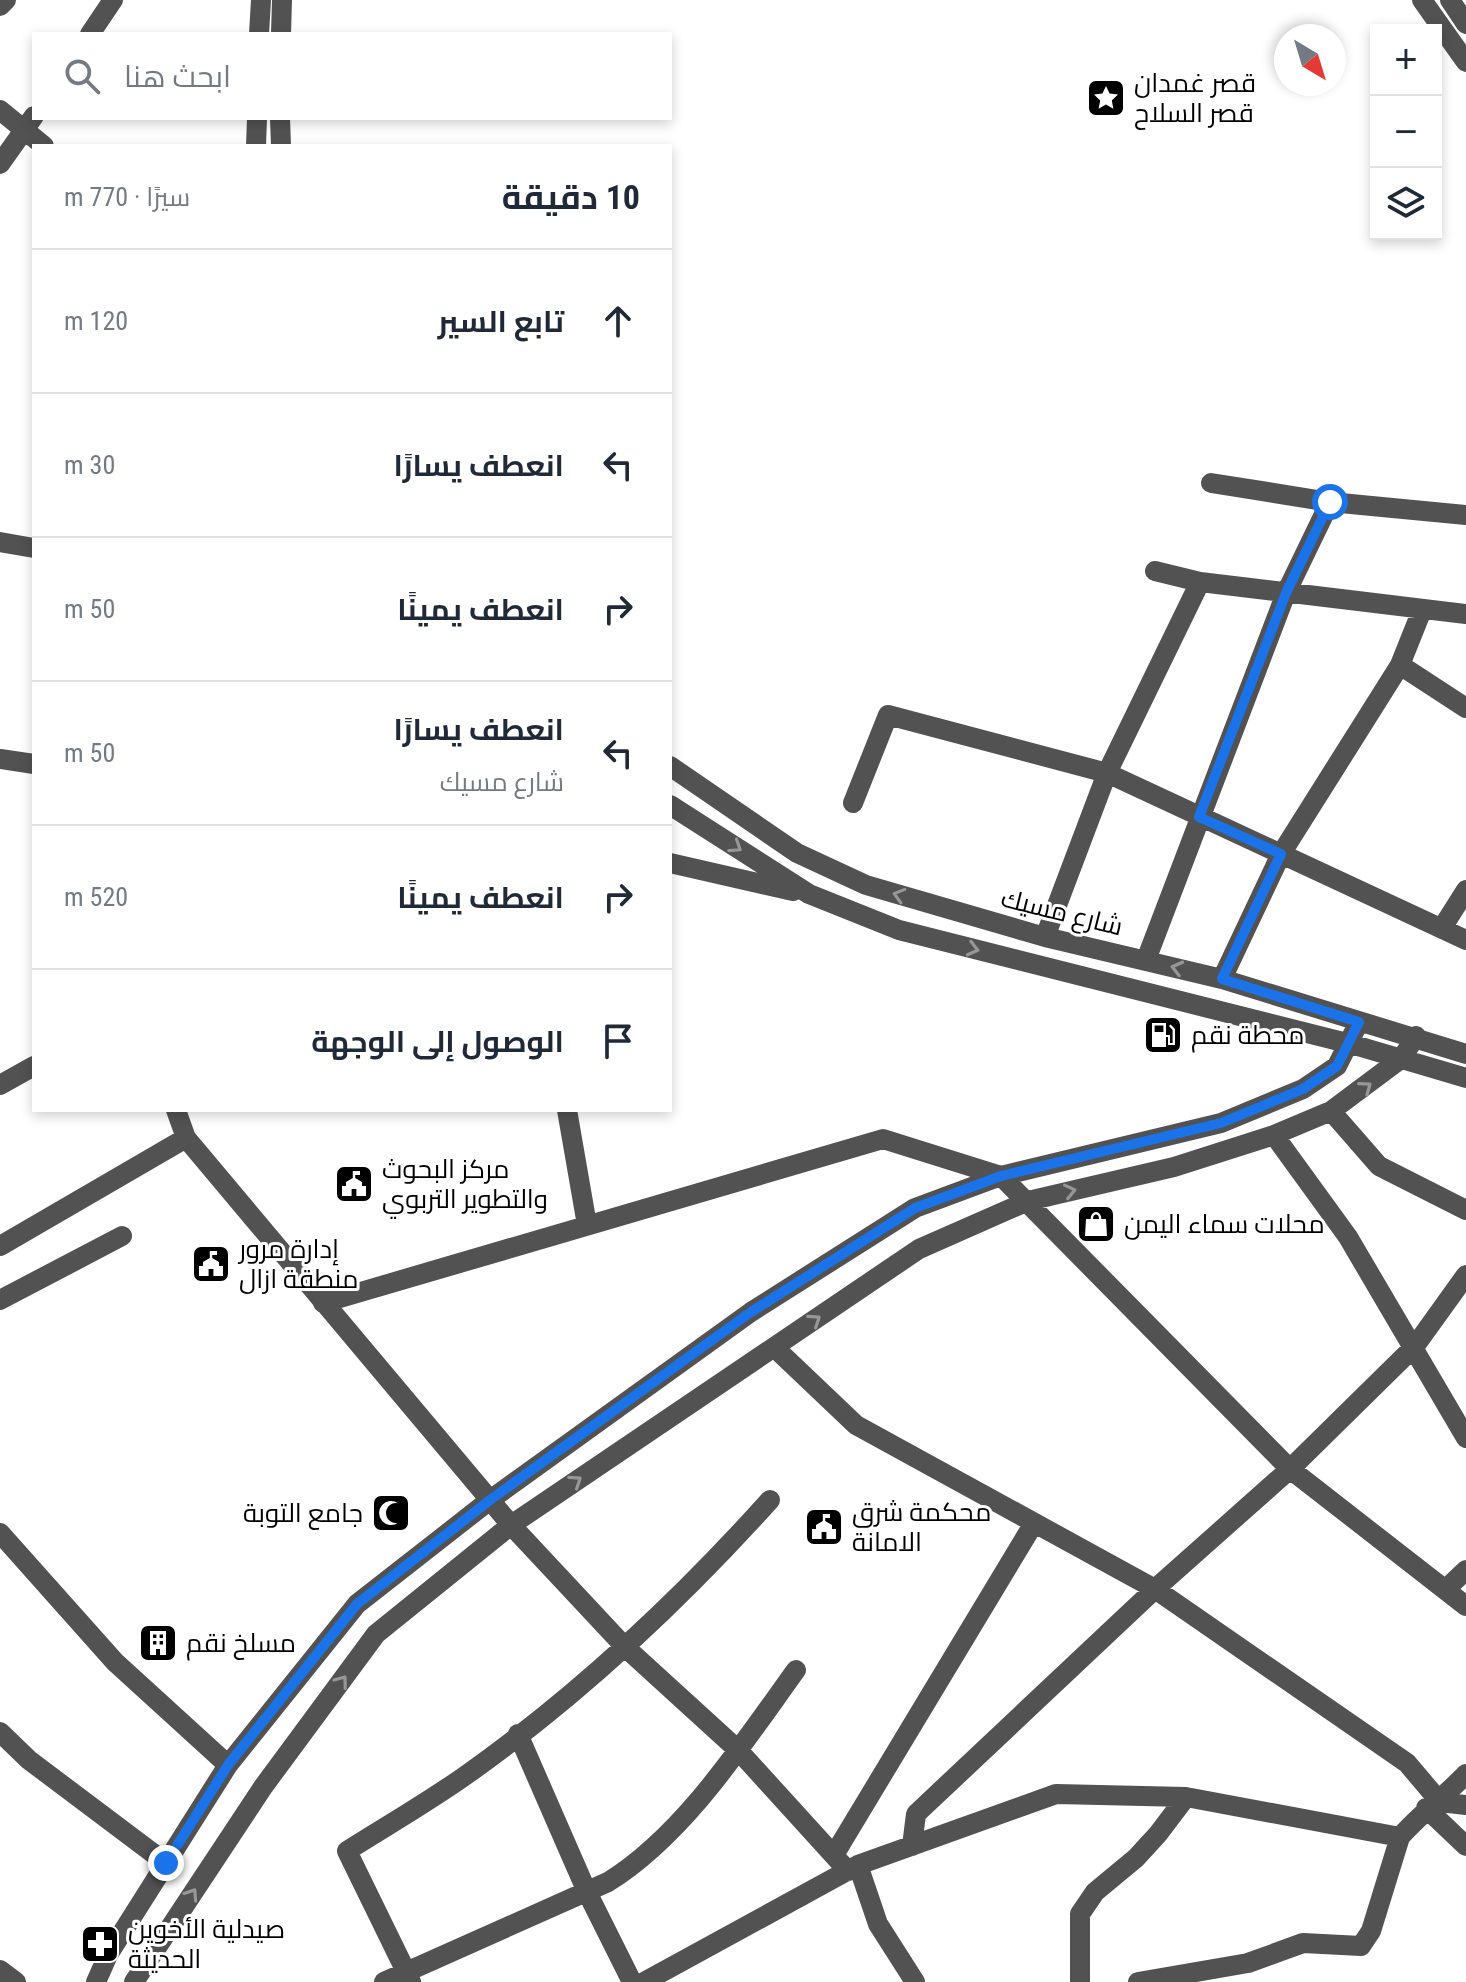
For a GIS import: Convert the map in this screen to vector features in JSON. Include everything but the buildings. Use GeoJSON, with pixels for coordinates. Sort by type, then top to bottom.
{"type":"FeatureCollection","features":[{"type":"Feature","properties":{"kind":"street"},"geometry":{"type":"LineString","coordinates":[[0,6],[6,0]]}},
{"type":"Feature","properties":{"kind":"street"},"geometry":{"type":"LineString","coordinates":[[91,32],[113,0]]}},
{"type":"Feature","properties":{"kind":"street"},"geometry":{"type":"LineString","coordinates":[[259,32],[261,0]]}},
{"type":"Feature","properties":{"kind":"street"},"geometry":{"type":"LineString","coordinates":[[281,32],[282,0]]}},
{"type":"Feature","properties":{"kind":"street"},"geometry":{"type":"LineString","coordinates":[[1422,0],[1466,62]]}},
{"type":"Feature","properties":{"kind":"street"},"geometry":{"type":"LineString","coordinates":[[0,110],[29,123],[43,144]]}},
{"type":"Feature","properties":{"kind":"street"},"geometry":{"type":"LineString","coordinates":[[256,144],[257,120]]}},
{"type":"Feature","properties":{"kind":"street"},"geometry":{"type":"LineString","coordinates":[[280,120],[281,144]]}},
{"type":"Feature","properties":{"kind":"street"},"geometry":{"type":"LineString","coordinates":[[0,164],[29,123]]}},
{"type":"Feature","properties":{"kind":"street"},"geometry":{"type":"LineString","coordinates":[[1211,483],[1330,502],[1466,515]]}},
{"type":"Feature","properties":{"kind":"street"},"geometry":{"type":"LineString","coordinates":[[1146,960],[1286,593],[1330,502]]}},
{"type":"Feature","properties":{"kind":"street"},"geometry":{"type":"LineString","coordinates":[[0,542],[32,548]]}},
{"type":"Feature","properties":{"kind":"street"},"geometry":{"type":"LineString","coordinates":[[1155,571],[1200,582],[1466,614]]}},
{"type":"Feature","properties":{"kind":"street"},"geometry":{"type":"LineString","coordinates":[[1045,937],[1107,773],[1200,582]]}},
{"type":"Feature","properties":{"kind":"street"},"geometry":{"type":"LineString","coordinates":[[1222,979],[1281,854],[1400,665],[1422,610]]}},
{"type":"Feature","properties":{"kind":"street"},"geometry":{"type":"LineString","coordinates":[[1400,665],[1466,708]]}},
{"type":"Feature","properties":{"kind":"street"},"geometry":{"type":"LineString","coordinates":[[853,803],[888,715],[1107,773],[1466,940]]}},
{"type":"Feature","properties":{"kind":"street"},"geometry":{"type":"LineString","coordinates":[[0,759],[32,764]]}},
{"type":"Feature","properties":{"kind":"street","name":"شارع مسيك"},"geometry":{"type":"LineString","coordinates":[[672,767],[797,853],[866,885],[1045,937],[1222,979],[1359,1022],[1416,1036],[1466,1054]]}},
{"type":"Feature","properties":{"kind":"street"},"geometry":{"type":"LineString","coordinates":[[672,806],[809,894]]}},
{"type":"Feature","properties":{"kind":"street"},"geometry":{"type":"LineString","coordinates":[[672,863],[809,894],[899,930],[1351,1044],[1466,1078]]}},
{"type":"Feature","properties":{"kind":"street"},"geometry":{"type":"LineString","coordinates":[[1442,928],[1466,890]]}},
{"type":"Feature","properties":{"kind":"street"},"geometry":{"type":"LineString","coordinates":[[96,1982],[108,1955],[228,1765],[357,1604],[490,1500],[763,1304],[915,1208],[1001,1176],[1221,1123],[1303,1089],[1337,1066],[1351,1044],[1359,1022]]}},
{"type":"Feature","properties":{"kind":"street"},"geometry":{"type":"LineString","coordinates":[[134,1982],[263,1787],[376,1634],[511,1525],[919,1249],[1028,1201],[1174,1167],[1274,1135],[1331,1111],[1402,1058],[1416,1036]]}},
{"type":"Feature","properties":{"kind":"street"},"geometry":{"type":"LineString","coordinates":[[0,1085],[32,1067]]}},
{"type":"Feature","properties":{"kind":"street"},"geometry":{"type":"LineString","coordinates":[[1331,1111],[1379,1166],[1466,1210]]}},
{"type":"Feature","properties":{"kind":"street"},"geometry":{"type":"LineString","coordinates":[[177,1112],[186,1138],[511,1525],[625,1647],[738,1750],[834,1855],[853,1868],[878,1924],[915,1982]]}},
{"type":"Feature","properties":{"kind":"street"},"geometry":{"type":"LineString","coordinates":[[567,1112],[587,1225]]}},
{"type":"Feature","properties":{"kind":"street"},"geometry":{"type":"LineString","coordinates":[[1274,1135],[1348,1237],[1415,1346],[1466,1438]]}},
{"type":"Feature","properties":{"kind":"street"},"geometry":{"type":"LineString","coordinates":[[0,1246],[186,1138]]}},
{"type":"Feature","properties":{"kind":"street"},"geometry":{"type":"LineString","coordinates":[[323,1303],[883,1139],[1001,1176],[1290,1469],[1466,1606]]}},
{"type":"Feature","properties":{"kind":"street"},"geometry":{"type":"LineString","coordinates":[[0,1300],[122,1236]]}},
{"type":"Feature","properties":{"kind":"street"},"geometry":{"type":"LineString","coordinates":[[912,1846],[916,1814],[1155,1589],[1290,1469],[1415,1346],[1466,1275]]}},
{"type":"Feature","properties":{"kind":"street"},"geometry":{"type":"LineString","coordinates":[[775,1348],[856,1425],[1155,1589],[1407,1763],[1433,1805],[1466,1846]]}},
{"type":"Feature","properties":{"kind":"street"},"geometry":{"type":"LineString","coordinates":[[409,1977],[347,1851],[470,1772],[625,1647],[695,1584],[770,1500]]}},
{"type":"Feature","properties":{"kind":"street"},"geometry":{"type":"LineString","coordinates":[[834,1855],[1034,1523]]}},
{"type":"Feature","properties":{"kind":"street"},"geometry":{"type":"LineString","coordinates":[[0,1533],[115,1662],[228,1765]]}},
{"type":"Feature","properties":{"kind":"street"},"geometry":{"type":"LineString","coordinates":[[1446,1589],[1466,1570]]}},
{"type":"Feature","properties":{"kind":"street"},"geometry":{"type":"LineString","coordinates":[[384,1982],[409,1977],[587,1892],[637,1864],[738,1750],[796,1670]]}},
{"type":"Feature","properties":{"kind":"street"},"geometry":{"type":"LineString","coordinates":[[0,1732],[29,1760],[166,1863]]}},
{"type":"Feature","properties":{"kind":"street"},"geometry":{"type":"LineString","coordinates":[[518,1734],[587,1892],[632,1982]]}},
{"type":"Feature","properties":{"kind":"street"},"geometry":{"type":"LineString","coordinates":[[1138,1982],[1205,1976],[1303,1943],[1361,1946],[1371,1931],[1400,1837],[1466,1774]]}},
{"type":"Feature","properties":{"kind":"street"},"geometry":{"type":"LineString","coordinates":[[644,1982],[853,1868],[1056,1794],[1186,1797],[1400,1837]]}},
{"type":"Feature","properties":{"kind":"street"},"geometry":{"type":"LineString","coordinates":[[1080,1982],[1080,1914],[1095,1892],[1136,1858],[1158,1834],[1186,1797]]}},
{"type":"Feature","properties":{"kind":"street"},"geometry":{"type":"LineString","coordinates":[[1433,1805],[1466,1805]]}},
{"type":"Feature","properties":{"kind":"street"},"geometry":{"type":"LineString","coordinates":[[0,1970],[16,1982]]}},
{"type":"Feature","properties":{"kind":"place","name":"قصر غمدان قصر السلاح"},"geometry":{"type":"Point","coordinates":[1106,98]}},
{"type":"Feature","properties":{"kind":"place","name":"محطة نقم"},"geometry":{"type":"Point","coordinates":[1163,1035]}},
{"type":"Feature","properties":{"kind":"place","name":"مركز البحوث والتطوير التربوي"},"geometry":{"type":"Point","coordinates":[354,1184]}},
{"type":"Feature","properties":{"kind":"place","name":"محلات سماء اليمن"},"geometry":{"type":"Point","coordinates":[1096,1224]}},
{"type":"Feature","properties":{"kind":"place","name":"إدارة مرور منطقة ازال"},"geometry":{"type":"Point","coordinates":[211,1264]}},
{"type":"Feature","properties":{"kind":"place","name":"جامع التوبة"},"geometry":{"type":"Point","coordinates":[391,1513]}},
{"type":"Feature","properties":{"kind":"place","name":"محكمة شرق الامانة"},"geometry":{"type":"Point","coordinates":[824,1527]}},
{"type":"Feature","properties":{"kind":"place","name":"مسلخ نقم"},"geometry":{"type":"Point","coordinates":[158,1643]}},
{"type":"Feature","properties":{"kind":"place","name":"صيدلية الأخوين الحديثة"},"geometry":{"type":"Point","coordinates":[100,1944]}},
{"type":"Feature","properties":{"kind":"route"},"geometry":{"type":"LineString","coordinates":[[166,1863],[228,1765],[357,1604],[490,1500],[751,1312],[915,1208],[1001,1176],[1124,1149],[1221,1123],[1303,1089],[1337,1066],[1351,1044],[1359,1022],[1222,979],[1281,854],[1199,817],[1286,593],[1330,502]]}}]}
